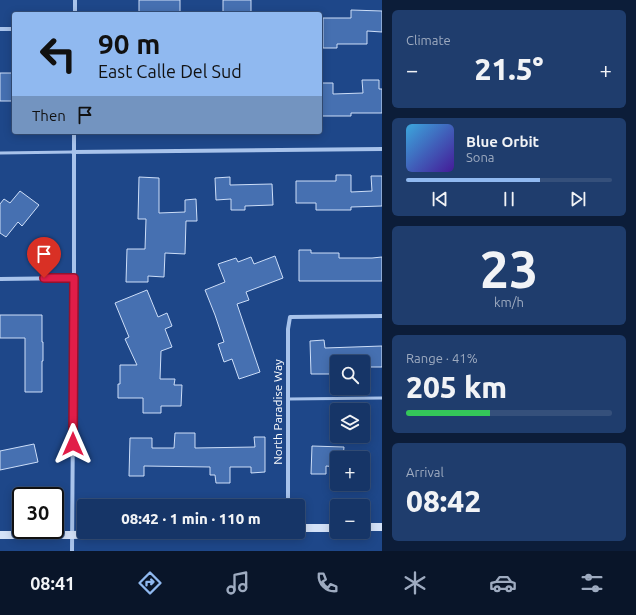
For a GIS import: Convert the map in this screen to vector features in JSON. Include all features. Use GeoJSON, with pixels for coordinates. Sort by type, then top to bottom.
{"type":"FeatureCollection","features":[{"type":"Feature","properties":{"kind":"street"},"geometry":{"type":"LineString","coordinates":[[75,0],[75,12]]}},
{"type":"Feature","properties":{"kind":"street"},"geometry":{"type":"LineString","coordinates":[[0,29],[12,29]]}},
{"type":"Feature","properties":{"kind":"street"},"geometry":{"type":"LineString","coordinates":[[72,551],[74,134]]}},
{"type":"Feature","properties":{"kind":"street"},"geometry":{"type":"LineString","coordinates":[[74,152],[382,149]]}},
{"type":"Feature","properties":{"kind":"street"},"geometry":{"type":"LineString","coordinates":[[0,279],[74,278]]}},
{"type":"Feature","properties":{"kind":"street","name":"North Paradise Way"},"geometry":{"type":"LineString","coordinates":[[288,499],[288,329],[290,317],[382,316]]}},
{"type":"Feature","properties":{"kind":"street"},"geometry":{"type":"LineString","coordinates":[[370,527],[382,527]]}},
{"type":"Feature","properties":{"kind":"street"},"geometry":{"type":"LineString","coordinates":[[305,528],[330,528]]}},
{"type":"Feature","properties":{"kind":"street"},"geometry":{"type":"LineString","coordinates":[[0,535],[77,535]]}},
{"type":"Feature","properties":{"kind":"lane"},"geometry":{"type":"LineString","coordinates":[[0,153],[74,152]]}},
{"type":"Feature","properties":{"kind":"lane"},"geometry":{"type":"LineString","coordinates":[[288,399],[382,398]]}},
{"type":"Feature","properties":{"kind":"building"},"geometry":{"type":"Polygon","coordinates":[[[139,0],[180,0],[180,12],[139,12],[139,0]]]}},
{"type":"Feature","properties":{"kind":"building"},"geometry":{"type":"Polygon","coordinates":[[[223,0],[251,0],[251,12],[223,12],[223,0]]]}},
{"type":"Feature","properties":{"kind":"building"},"geometry":{"type":"Polygon","coordinates":[[[351,10],[382,11],[382,32],[367,31],[367,44],[337,44],[337,48],[323,48],[323,18],[351,18],[351,10]]]}},
{"type":"Feature","properties":{"kind":"building"},"geometry":{"type":"Polygon","coordinates":[[[0,73],[12,73],[12,101],[0,101],[0,73]]]}},
{"type":"Feature","properties":{"kind":"building"},"geometry":{"type":"Polygon","coordinates":[[[362,80],[379,80],[379,89],[382,89],[382,113],[351,113],[351,116],[322,116],[322,83],[333,83],[333,94],[363,93],[362,80]]]}},
{"type":"Feature","properties":{"kind":"building"},"geometry":{"type":"Polygon","coordinates":[[[336,175],[351,175],[351,192],[372,191],[371,176],[382,176],[382,206],[351,207],[351,210],[316,210],[316,203],[296,203],[296,181],[336,181],[336,175]]]}},
{"type":"Feature","properties":{"kind":"building"},"geometry":{"type":"Polygon","coordinates":[[[139,177],[159,178],[159,213],[185,212],[185,200],[196,199],[197,221],[186,221],[185,254],[165,253],[164,277],[148,276],[148,282],[126,282],[127,249],[145,249],[146,219],[138,219],[139,177]]]}},
{"type":"Feature","properties":{"kind":"building"},"geometry":{"type":"Polygon","coordinates":[[[230,177],[230,185],[272,184],[273,205],[245,206],[245,210],[231,210],[231,199],[216,200],[215,178],[230,177]]]}},
{"type":"Feature","properties":{"kind":"building"},"geometry":{"type":"Polygon","coordinates":[[[20,191],[39,205],[22,226],[18,222],[6,237],[0,233],[0,204],[4,199],[10,203],[20,191]]]}},
{"type":"Feature","properties":{"kind":"building"},"geometry":{"type":"Polygon","coordinates":[[[299,250],[311,250],[311,253],[339,253],[339,258],[382,257],[382,281],[299,281],[299,250]]]}},
{"type":"Feature","properties":{"kind":"building"},"geometry":{"type":"Polygon","coordinates":[[[275,256],[283,278],[246,292],[249,300],[237,304],[260,372],[239,379],[232,359],[224,362],[218,344],[224,342],[205,290],[225,282],[218,264],[236,258],[238,262],[251,257],[254,264],[275,256]]]}},
{"type":"Feature","properties":{"kind":"building"},"geometry":{"type":"Polygon","coordinates":[[[147,290],[158,317],[167,313],[172,326],[165,329],[172,347],[161,351],[160,379],[175,379],[174,385],[182,385],[181,406],[161,406],[161,413],[143,413],[143,398],[118,398],[120,365],[137,365],[125,339],[129,337],[115,303],[147,290]]]}},
{"type":"Feature","properties":{"kind":"building"},"geometry":{"type":"Polygon","coordinates":[[[0,315],[42,315],[42,392],[25,392],[25,338],[0,338],[0,315]]]}},
{"type":"Feature","properties":{"kind":"building"},"geometry":{"type":"Polygon","coordinates":[[[324,340],[325,348],[382,346],[382,367],[370,367],[370,355],[330,355],[330,374],[311,374],[310,341],[324,340]]]}},
{"type":"Feature","properties":{"kind":"building"},"geometry":{"type":"Polygon","coordinates":[[[175,433],[195,433],[195,448],[255,447],[254,437],[265,437],[265,472],[251,473],[251,467],[230,467],[230,483],[216,483],[215,475],[210,475],[210,467],[144,466],[144,476],[129,476],[130,438],[152,438],[152,448],[174,448],[175,433]]]}},
{"type":"Feature","properties":{"kind":"building"},"geometry":{"type":"Polygon","coordinates":[[[34,444],[38,462],[0,470],[0,451],[34,444]]]}},
{"type":"Feature","properties":{"kind":"building"},"geometry":{"type":"Polygon","coordinates":[[[312,446],[344,447],[344,451],[330,451],[330,466],[326,466],[326,474],[311,474],[312,446]]]}},
{"type":"Feature","properties":{"kind":"route"},"geometry":{"type":"LineString","coordinates":[[44,278],[74,278],[73,444]]}}]}
